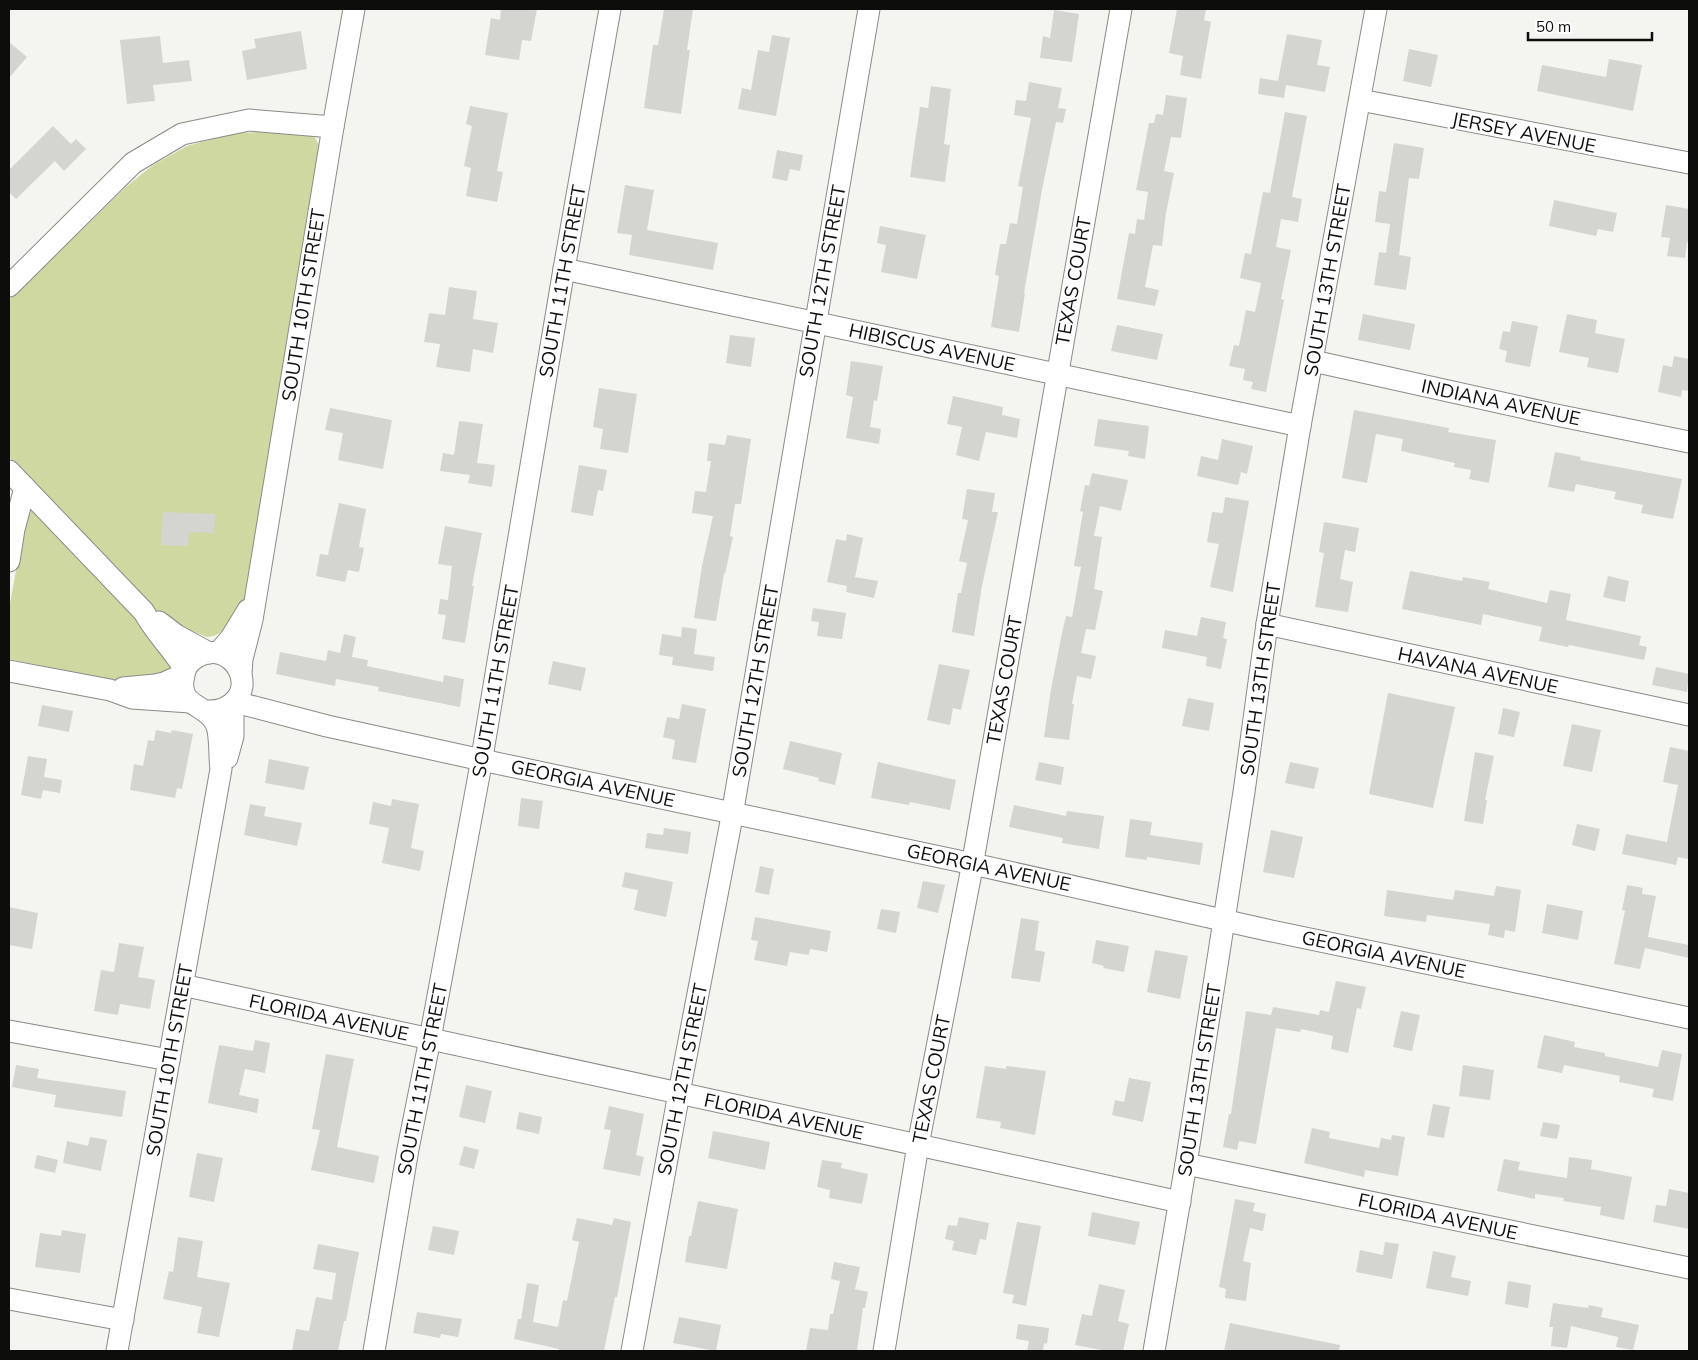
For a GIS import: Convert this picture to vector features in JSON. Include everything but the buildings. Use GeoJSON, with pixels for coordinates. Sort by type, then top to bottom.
{"type":"FeatureCollection","features":[{"type":"Feature","properties":{"kind":"street","name":"SOUTH 10TH STREET"},"geometry":{"type":"LineString","coordinates":[[221,770],[229,755],[233,736],[242,659],[252,620],[354,9]]}},
{"type":"Feature","properties":{"kind":"street","name":"SOUTH 11TH STREET"},"geometry":{"type":"LineString","coordinates":[[374,1351],[408,1149],[482,760],[564,269],[610,9]]}},
{"type":"Feature","properties":{"kind":"street","name":"SOUTH 12TH STREET"},"geometry":{"type":"LineString","coordinates":[[632,1351],[733,812],[869,9]]}},
{"type":"Feature","properties":{"kind":"street","name":"TEXAS COURT"},"geometry":{"type":"LineString","coordinates":[[884,1351],[918,1145],[973,864],[1121,9]]}},
{"type":"Feature","properties":{"kind":"street","name":"SOUTH 13TH STREET"},"geometry":{"type":"LineString","coordinates":[[1154,1351],[1180,1202],[1224,920],[1267,624],[1300,426],[1376,9]]}},
{"type":"Feature","properties":{"kind":"street","name":"JERSEY AVENUE"},"geometry":{"type":"LineString","coordinates":[[1360,100],[1689,163]]}},
{"type":"Feature","properties":{"kind":"street"},"geometry":{"type":"LineString","coordinates":[[9,286],[133,163],[182,134],[249,120],[333,127]]}},
{"type":"Feature","properties":{"kind":"street","name":"HIBISCUS AVENUE"},"geometry":{"type":"LineString","coordinates":[[564,269],[1300,426]]}},
{"type":"Feature","properties":{"kind":"street","name":"INDIANA AVENUE"},"geometry":{"type":"LineString","coordinates":[[1313,361],[1556,415],[1689,442]]}},
{"type":"Feature","properties":{"kind":"street"},"geometry":{"type":"LineString","coordinates":[[9,471],[144,612],[176,635],[232,660],[238,691],[225,709],[216,712],[199,707],[132,698],[110,690],[9,671]]}},
{"type":"Feature","properties":{"kind":"street"},"geometry":{"type":"LineString","coordinates":[[9,561],[14,530],[25,488]]}},
{"type":"Feature","properties":{"kind":"street","name":"SOUTH 10TH STREET"},"geometry":{"type":"LineString","coordinates":[[213,653],[231,638],[254,601]]}},
{"type":"Feature","properties":{"kind":"street"},"geometry":{"type":"LineString","coordinates":[[144,612],[150,624],[167,643],[184,672],[183,689],[199,707]]}},
{"type":"Feature","properties":{"kind":"street","name":"HAVANA AVENUE"},"geometry":{"type":"LineString","coordinates":[[1267,624],[1689,715]]}},
{"type":"Feature","properties":{"kind":"street"},"geometry":{"type":"LineString","coordinates":[[110,690],[164,683],[184,672],[194,658],[213,653]]}},
{"type":"Feature","properties":{"kind":"street","name":"GEORGIA AVENUE"},"geometry":{"type":"LineString","coordinates":[[238,691],[263,710],[327,726],[733,812],[1224,920],[1689,1018]]}},
{"type":"Feature","properties":{"kind":"street","name":"SOUTH 10TH STREET"},"geometry":{"type":"LineString","coordinates":[[117,1351],[221,770],[217,726],[199,707]]}},
{"type":"Feature","properties":{"kind":"street","name":"FLORIDA AVENUE"},"geometry":{"type":"LineString","coordinates":[[182,985],[1180,1202]]}},
{"type":"Feature","properties":{"kind":"street"},"geometry":{"type":"LineString","coordinates":[[9,1031],[169,1060]]}},
{"type":"Feature","properties":{"kind":"street","name":"FLORIDA AVENUE"},"geometry":{"type":"LineString","coordinates":[[1186,1164],[1689,1268]]}},
{"type":"Feature","properties":{"kind":"street"},"geometry":{"type":"LineString","coordinates":[[9,1299],[123,1320]]}},
{"type":"Feature","properties":{"kind":"green space"},"geometry":{"type":"Polygon","coordinates":[[[268,131],[310,134],[321,148],[248,590],[238,613],[228,626],[222,632],[207,637],[165,620],[9,457],[9,300],[126,187],[153,165],[187,146],[231,134],[268,131]]]}},
{"type":"Feature","properties":{"kind":"green space"},"geometry":{"type":"Polygon","coordinates":[[[29,506],[141,621],[146,634],[175,671],[153,677],[113,680],[9,659],[9,609],[29,506]]]}}]}
